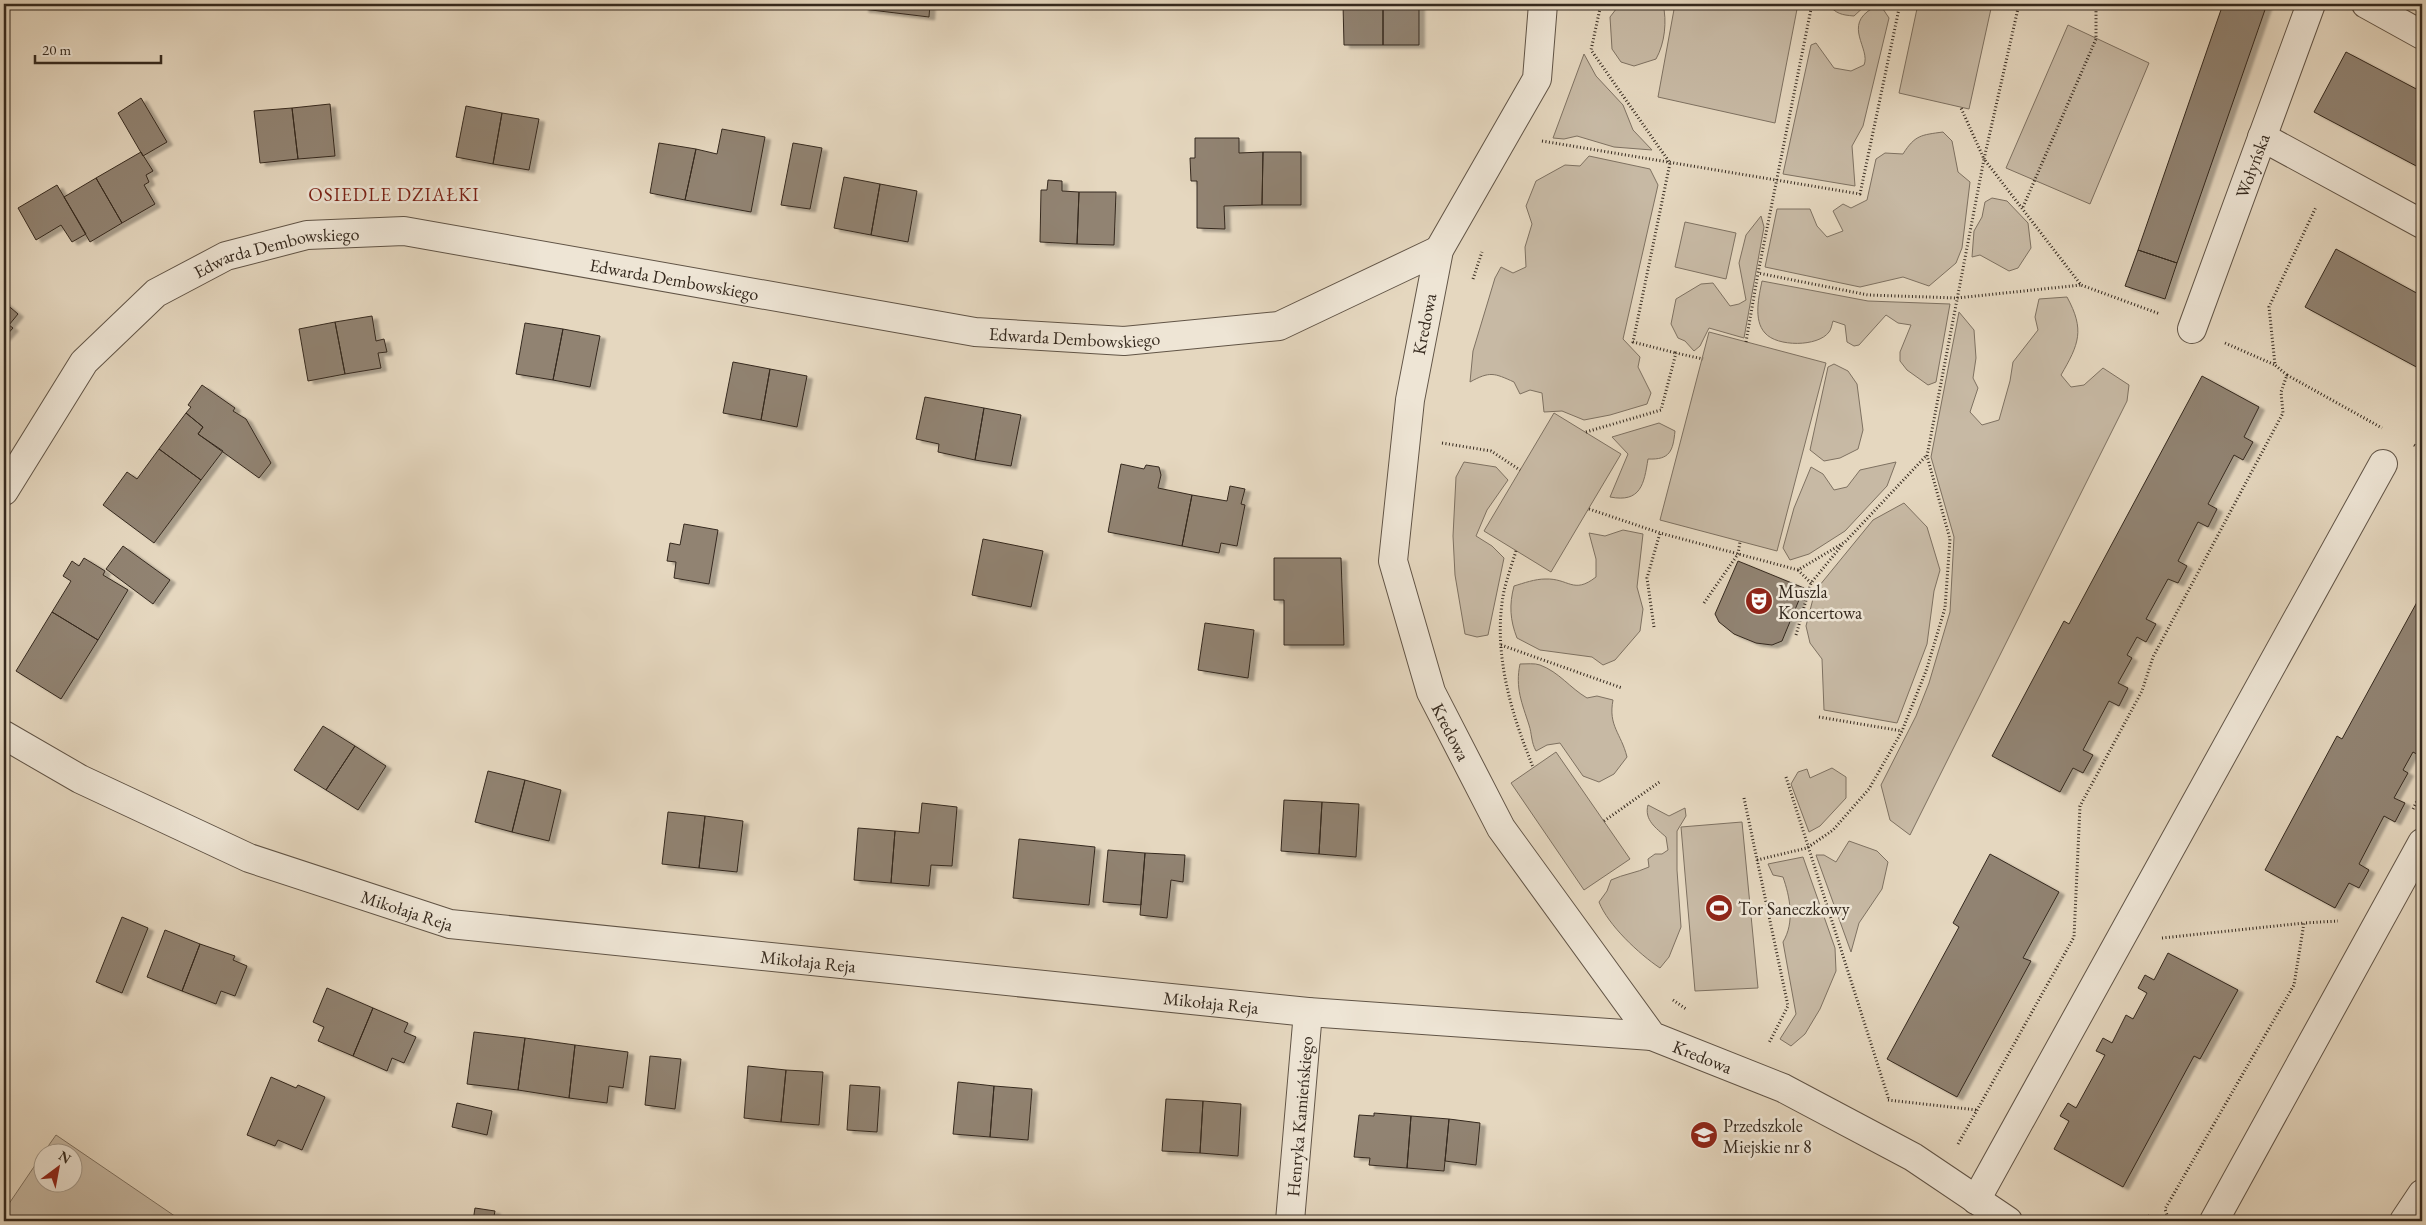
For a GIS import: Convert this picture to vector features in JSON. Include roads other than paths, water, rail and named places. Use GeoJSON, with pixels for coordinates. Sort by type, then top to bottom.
{"type":"FeatureCollection","features":[{"type":"Feature","properties":{"kind":"street","name":"Kredowa"},"geometry":{"type":"LineString","coordinates":[[1543,4],[1537,79],[1439,250],[1410,400],[1393,561],[1431,692],[1501,828],[1652,1036],[1783,1088],[1913,1157],[2008,1221]]}},
{"type":"Feature","properties":{"kind":"street","name":"Wołyńska"},"geometry":{"type":"LineString","coordinates":[[2192,329],[2311,4]]}},
{"type":"Feature","properties":{"kind":"street"},"geometry":{"type":"LineString","coordinates":[[2366,4],[2422,35]]}},
{"type":"Feature","properties":{"kind":"street"},"geometry":{"type":"LineString","coordinates":[[2262,137],[2422,224]]}},
{"type":"Feature","properties":{"kind":"street","name":"Edwarda Dembowskiego"},"geometry":{"type":"LineString","coordinates":[[4,491],[84,362],[156,293],[226,256],[307,235],[404,231],[975,332],[1124,341],[1279,326],[1439,250]]}},
{"type":"Feature","properties":{"kind":"street"},"geometry":{"type":"LineString","coordinates":[[1976,1200],[2383,464]]}},
{"type":"Feature","properties":{"kind":"street","name":"Mikołaja Reja"},"geometry":{"type":"LineString","coordinates":[[4,735],[80,779],[249,858],[450,924],[1308,1012],[1652,1036]]}},
{"type":"Feature","properties":{"kind":"street"},"geometry":{"type":"LineString","coordinates":[[2214,1221],[2422,843]]}},
{"type":"Feature","properties":{"kind":"street","name":"Henryka Kamieńskiego"},"geometry":{"type":"LineString","coordinates":[[1290,1221],[1308,1012]]}},
{"type":"Feature","properties":{"kind":"street"},"geometry":{"type":"LineString","coordinates":[[2404,1221],[2422,1194]]}},
{"type":"Feature","properties":{"kind":"place","name":"Muszla Koncertowa"},"geometry":{"type":"Point","coordinates":[1759,601]}},
{"type":"Feature","properties":{"kind":"place","name":"Tor Saneczkowy"},"geometry":{"type":"Point","coordinates":[1719,908]}},
{"type":"Feature","properties":{"kind":"place","name":"Przedszkole Miejskie nr 8"},"geometry":{"type":"Point","coordinates":[1704,1135]}},
{"type":"Feature","properties":{"kind":"district","name":"OSIEDLE DZIAŁKI"},"geometry":{"type":"Point","coordinates":[394,194]}}]}
